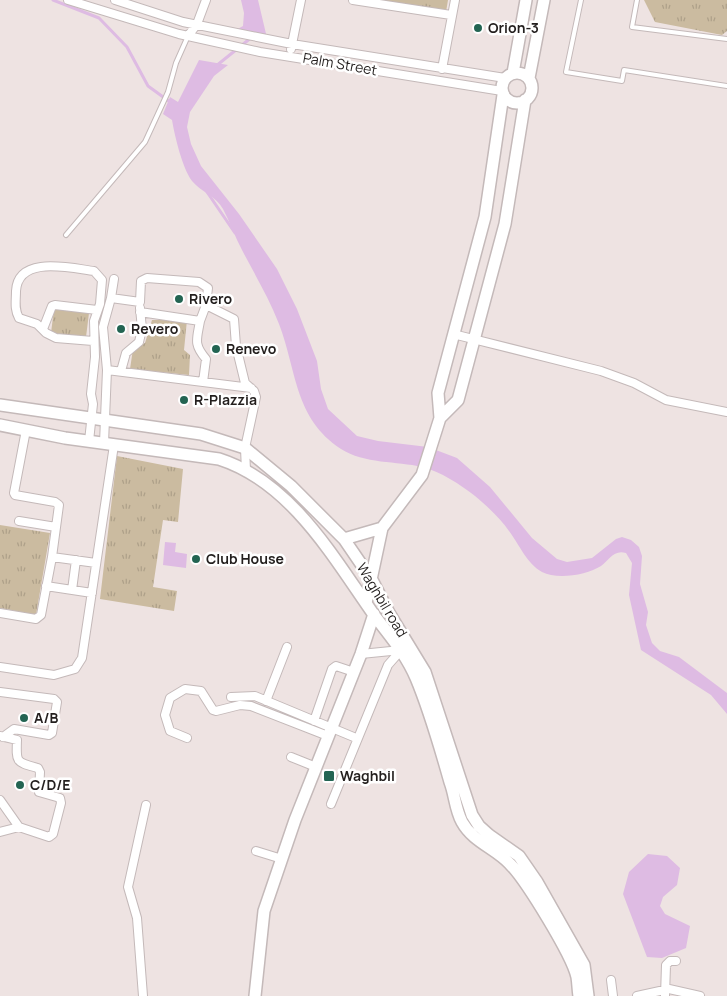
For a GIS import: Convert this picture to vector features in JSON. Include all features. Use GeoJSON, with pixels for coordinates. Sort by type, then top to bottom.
{"type":"FeatureCollection","features":[{"type":"Feature","properties":{"kind":"main road"},"geometry":{"type":"LineString","coordinates":[[440,418],[438,393],[485,217],[503,93],[509,76],[526,0]]}},
{"type":"Feature","properties":{"kind":"main road"},"geometry":{"type":"LineString","coordinates":[[366,603],[382,528],[422,475],[440,418],[458,400],[505,224],[525,100],[532,89],[529,78],[544,0]]}},
{"type":"Feature","properties":{"kind":"main road"},"geometry":{"type":"LineString","coordinates":[[509,76],[521,73],[529,78]]}},
{"type":"Feature","properties":{"kind":"main road"},"geometry":{"type":"LineString","coordinates":[[503,93],[515,103],[525,100]]}},
{"type":"Feature","properties":{"kind":"main road","name":"Waghbil road"},"geometry":{"type":"LineString","coordinates":[[0,405],[201,434],[245,448],[291,486],[341,536],[372,580],[426,691],[465,812],[489,835],[519,856],[519,865],[545,906],[578,966],[588,996]]}},
{"type":"Feature","properties":{"kind":"main road","name":"Waghbil road"},"geometry":{"type":"LineString","coordinates":[[0,425],[89,441],[220,459],[236,465],[265,484],[294,510],[324,544],[374,614],[405,647]]}},
{"type":"Feature","properties":{"kind":"main road"},"geometry":{"type":"LineString","coordinates":[[324,544],[341,536],[382,528]]}},
{"type":"Feature","properties":{"kind":"main road"},"geometry":{"type":"LineString","coordinates":[[254,996],[264,912],[329,732],[361,654],[374,614]]}},
{"type":"Feature","properties":{"kind":"main road","name":"Waghbil road"},"geometry":{"type":"LineString","coordinates":[[465,812],[462,822],[479,842],[509,862],[519,865]]}},
{"type":"Feature","properties":{"kind":"main road"},"geometry":{"type":"LineString","coordinates":[[479,842],[489,835]]}},
{"type":"Feature","properties":{"kind":"main road","name":"Waghbil road"},"geometry":{"type":"LineString","coordinates":[[578,966],[578,996]]}},
{"type":"Feature","properties":{"kind":"street","name":"Palm Street"},"geometry":{"type":"LineString","coordinates":[[68,0],[179,34],[260,52],[289,55],[503,93]]}},
{"type":"Feature","properties":{"kind":"street"},"geometry":{"type":"LineString","coordinates":[[115,0],[183,22],[292,44],[442,69],[509,76]]}},
{"type":"Feature","properties":{"kind":"street"},"geometry":{"type":"LineString","coordinates":[[188,36],[196,24],[206,0]]}},
{"type":"Feature","properties":{"kind":"street"},"geometry":{"type":"LineString","coordinates":[[289,55],[301,0]]}},
{"type":"Feature","properties":{"kind":"street"},"geometry":{"type":"LineString","coordinates":[[353,0],[451,15]]}},
{"type":"Feature","properties":{"kind":"street"},"geometry":{"type":"LineString","coordinates":[[442,69],[455,0]]}},
{"type":"Feature","properties":{"kind":"street"},"geometry":{"type":"LineString","coordinates":[[89,441],[95,357],[93,341],[94,321],[103,288],[102,280],[94,271],[40,266],[25,274],[17,282],[15,311],[19,318],[37,324],[56,338],[93,341]]}},
{"type":"Feature","properties":{"kind":"street"},"geometry":{"type":"LineString","coordinates":[[121,371],[126,353],[139,342],[142,329],[140,312],[141,281],[147,278],[199,282],[208,288],[206,305],[200,321],[196,343],[197,349],[206,359],[203,382]]}},
{"type":"Feature","properties":{"kind":"street"},"geometry":{"type":"LineString","coordinates":[[0,667],[54,675],[75,669],[82,658],[96,563],[109,444],[105,421],[107,370],[103,327],[114,279]]}},
{"type":"Feature","properties":{"kind":"street"},"geometry":{"type":"LineString","coordinates":[[111,298],[140,302]]}},
{"type":"Feature","properties":{"kind":"street"},"geometry":{"type":"LineString","coordinates":[[206,305],[234,319],[236,346],[245,383],[251,388],[256,397],[245,448],[246,471]]}},
{"type":"Feature","properties":{"kind":"street"},"geometry":{"type":"LineString","coordinates":[[43,329],[52,306],[98,310]]}},
{"type":"Feature","properties":{"kind":"street"},"geometry":{"type":"LineString","coordinates":[[140,312],[200,321]]}},
{"type":"Feature","properties":{"kind":"street"},"geometry":{"type":"LineString","coordinates":[[453,334],[601,371],[634,383],[666,400],[727,412]]}},
{"type":"Feature","properties":{"kind":"street"},"geometry":{"type":"LineString","coordinates":[[107,370],[251,388]]}},
{"type":"Feature","properties":{"kind":"street"},"geometry":{"type":"LineString","coordinates":[[0,613],[36,618],[41,616],[52,557],[59,505],[55,502],[16,495],[14,493],[26,430]]}},
{"type":"Feature","properties":{"kind":"street"},"geometry":{"type":"LineString","coordinates":[[19,521],[56,527]]}},
{"type":"Feature","properties":{"kind":"street"},"geometry":{"type":"LineString","coordinates":[[52,557],[96,563]]}},
{"type":"Feature","properties":{"kind":"street"},"geometry":{"type":"LineString","coordinates":[[72,590],[76,560]]}},
{"type":"Feature","properties":{"kind":"street"},"geometry":{"type":"LineString","coordinates":[[46,586],[92,593]]}},
{"type":"Feature","properties":{"kind":"street"},"geometry":{"type":"LineString","coordinates":[[266,701],[287,647]]}},
{"type":"Feature","properties":{"kind":"street"},"geometry":{"type":"LineString","coordinates":[[361,654],[405,647]]}},
{"type":"Feature","properties":{"kind":"street"},"geometry":{"type":"LineString","coordinates":[[331,804],[356,738],[388,665],[405,647]]}},
{"type":"Feature","properties":{"kind":"street"},"geometry":{"type":"LineString","coordinates":[[314,721],[332,669],[336,666],[354,672]]}},
{"type":"Feature","properties":{"kind":"street"},"geometry":{"type":"LineString","coordinates":[[187,738],[170,730],[165,716],[170,698],[185,689],[201,691],[212,710],[216,711],[240,705],[251,706],[329,732],[356,738]]}},
{"type":"Feature","properties":{"kind":"street"},"geometry":{"type":"LineString","coordinates":[[0,692],[54,699],[57,702],[52,733],[49,735],[14,729],[2,736]]}},
{"type":"Feature","properties":{"kind":"street"},"geometry":{"type":"LineString","coordinates":[[231,697],[255,696],[314,721],[329,732]]}},
{"type":"Feature","properties":{"kind":"street"},"geometry":{"type":"LineString","coordinates":[[0,832],[19,827],[49,837],[53,834],[61,803],[60,798],[39,792],[40,772],[38,768],[19,763],[16,758],[17,740],[2,736]]}},
{"type":"Feature","properties":{"kind":"street"},"geometry":{"type":"LineString","coordinates":[[291,757],[316,767]]}},
{"type":"Feature","properties":{"kind":"street"},"geometry":{"type":"LineString","coordinates":[[0,800],[19,827]]}},
{"type":"Feature","properties":{"kind":"street"},"geometry":{"type":"LineString","coordinates":[[143,996],[138,918],[128,886],[146,805]]}},
{"type":"Feature","properties":{"kind":"street"},"geometry":{"type":"LineString","coordinates":[[256,851],[282,859]]}},
{"type":"Feature","properties":{"kind":"street"},"geometry":{"type":"LineString","coordinates":[[665,993],[666,965],[670,961],[676,961]]}},
{"type":"Feature","properties":{"kind":"street"},"geometry":{"type":"LineString","coordinates":[[611,980],[614,996]]}},
{"type":"Feature","properties":{"kind":"street"},"geometry":{"type":"LineString","coordinates":[[637,996],[665,993],[669,989],[700,996]]}},
{"type":"Feature","properties":{"kind":"lane"},"geometry":{"type":"LineString","coordinates":[[581,0],[566,72],[622,81],[624,70],[727,86]]}},
{"type":"Feature","properties":{"kind":"lane"},"geometry":{"type":"LineString","coordinates":[[637,0],[632,27],[727,40]]}},
{"type":"Feature","properties":{"kind":"lane"},"geometry":{"type":"LineString","coordinates":[[66,235],[145,142],[168,92],[176,63],[188,36]]}},
{"type":"Feature","properties":{"kind":"green space"},"geometry":{"type":"Polygon","coordinates":[[[375,0],[448,0],[446,12],[375,0]]]}},
{"type":"Feature","properties":{"kind":"green space"},"geometry":{"type":"Polygon","coordinates":[[[644,0],[727,0],[727,31],[722,35],[655,22],[644,0]]]}},
{"type":"Feature","properties":{"kind":"green space"},"geometry":{"type":"Polygon","coordinates":[[[54,309],[89,313],[86,337],[51,333],[54,309]]]}},
{"type":"Feature","properties":{"kind":"green space"},"geometry":{"type":"Polygon","coordinates":[[[152,320],[187,320],[184,350],[190,355],[189,375],[130,369],[133,349],[145,343],[152,320]]]}},
{"type":"Feature","properties":{"kind":"green space"},"geometry":{"type":"Polygon","coordinates":[[[117,456],[183,469],[178,522],[163,520],[153,587],[177,591],[174,611],[100,599],[117,456]]]}},
{"type":"Feature","properties":{"kind":"green space"},"geometry":{"type":"Polygon","coordinates":[[[0,525],[50,533],[36,615],[0,608],[0,525]]]}},
{"type":"Feature","properties":{"kind":"shaded area"},"geometry":{"type":"Polygon","coordinates":[[[241,0],[258,0],[267,38],[232,32],[243,26],[244,13],[241,0]]]}},
{"type":"Feature","properties":{"kind":"shaded area"},"geometry":{"type":"Polygon","coordinates":[[[199,60],[228,65],[214,76],[190,112],[187,127],[191,144],[201,166],[239,214],[277,269],[297,309],[317,361],[321,389],[328,409],[357,436],[378,441],[428,447],[457,458],[490,487],[532,538],[557,559],[567,562],[592,558],[616,539],[622,537],[631,540],[639,547],[642,556],[640,584],[648,612],[646,625],[652,643],[660,651],[679,657],[727,693],[727,714],[711,695],[641,650],[629,595],[632,563],[626,553],[618,552],[601,566],[580,574],[556,576],[542,572],[528,559],[498,517],[457,483],[422,467],[370,460],[350,454],[326,437],[314,423],[305,408],[279,324],[266,296],[239,245],[223,209],[196,185],[188,175],[179,152],[172,120],[163,114],[170,97],[178,102],[199,60]]]}},
{"type":"Feature","properties":{"kind":"shaded area"},"geometry":{"type":"Polygon","coordinates":[[[165,542],[176,543],[175,552],[187,554],[186,568],[163,565],[165,542]]]}},
{"type":"Feature","properties":{"kind":"shaded area"},"geometry":{"type":"Polygon","coordinates":[[[648,854],[667,856],[680,868],[677,885],[663,897],[660,906],[665,914],[690,926],[686,948],[662,958],[647,957],[623,894],[629,872],[648,854]]]}},
{"type":"Feature","properties":{"kind":"waterway"},"geometry":{"type":"LineString","coordinates":[[53,0],[99,18],[127,47],[148,86],[170,102]]}},
{"type":"Feature","properties":{"kind":"waterway"},"geometry":{"type":"LineString","coordinates":[[216,66],[252,37]]}},
{"type":"Feature","properties":{"kind":"waterway"},"geometry":{"type":"LineString","coordinates":[[205,189],[235,233]]}},
{"type":"Feature","properties":{"kind":"place","name":"Orion-3"},"geometry":{"type":"Point","coordinates":[478,28]}},
{"type":"Feature","properties":{"kind":"place","name":"Rivero"},"geometry":{"type":"Point","coordinates":[179,299]}},
{"type":"Feature","properties":{"kind":"place","name":"Revero"},"geometry":{"type":"Point","coordinates":[121,329]}},
{"type":"Feature","properties":{"kind":"place","name":"Renevo"},"geometry":{"type":"Point","coordinates":[216,349]}},
{"type":"Feature","properties":{"kind":"place","name":"R-Plazzia"},"geometry":{"type":"Point","coordinates":[184,400]}},
{"type":"Feature","properties":{"kind":"place","name":"Club House"},"geometry":{"type":"Point","coordinates":[196,559]}},
{"type":"Feature","properties":{"kind":"place","name":"A/B"},"geometry":{"type":"Point","coordinates":[24,718]}},
{"type":"Feature","properties":{"kind":"place","name":"Waghbil"},"geometry":{"type":"Point","coordinates":[329,776]}},
{"type":"Feature","properties":{"kind":"place","name":"C/D/E"},"geometry":{"type":"Point","coordinates":[20,785]}}]}
